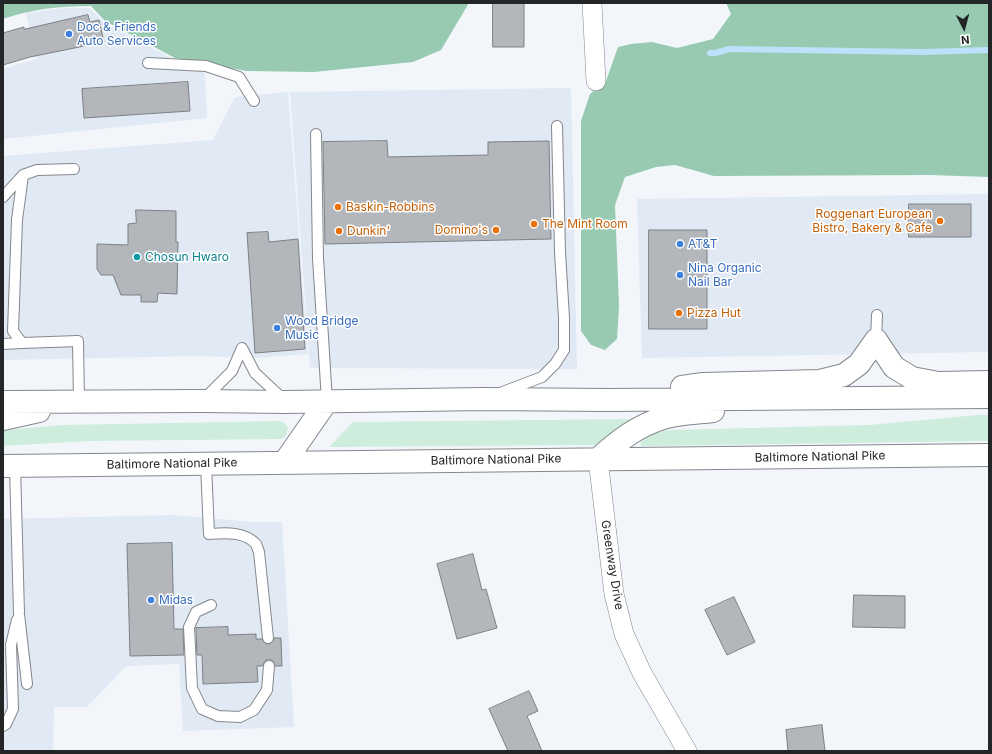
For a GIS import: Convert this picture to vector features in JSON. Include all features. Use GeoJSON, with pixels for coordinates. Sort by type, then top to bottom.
{"type":"FeatureCollection","features":[{"type":"Feature","properties":{"kind":"main road"},"geometry":{"type":"LineString","coordinates":[[608,400],[703,384],[820,381],[844,376],[858,364],[876,340],[894,367],[912,378],[938,383],[989,382]]}},
{"type":"Feature","properties":{"kind":"main road"},"geometry":{"type":"LineString","coordinates":[[3,402],[285,402],[483,399],[608,400],[989,397]]}},
{"type":"Feature","properties":{"kind":"main road"},"geometry":{"type":"LineString","coordinates":[[598,459],[612,446],[636,428],[664,417],[819,398]]}},
{"type":"Feature","properties":{"kind":"main road"},"geometry":{"type":"LineString","coordinates":[[3,419],[79,401]]}},
{"type":"Feature","properties":{"kind":"main road"},"geometry":{"type":"LineString","coordinates":[[284,463],[327,401]]}},
{"type":"Feature","properties":{"kind":"main road","name":"Baltimore National Pike"},"geometry":{"type":"LineString","coordinates":[[9,466],[989,455]]}},
{"type":"Feature","properties":{"kind":"street"},"geometry":{"type":"LineString","coordinates":[[592,3],[596,81]]}},
{"type":"Feature","properties":{"kind":"street","name":"Greenway Drive"},"geometry":{"type":"LineString","coordinates":[[598,459],[614,594],[624,634],[642,673],[687,751]]}},
{"type":"Feature","properties":{"kind":"lane"},"geometry":{"type":"LineString","coordinates":[[148,63],[206,66],[240,77],[254,100]]}},
{"type":"Feature","properties":{"kind":"lane"},"geometry":{"type":"LineString","coordinates":[[483,399],[542,377],[555,364],[564,350],[557,126]]}},
{"type":"Feature","properties":{"kind":"lane"},"geometry":{"type":"LineString","coordinates":[[316,134],[318,258],[327,401]]}},
{"type":"Feature","properties":{"kind":"lane"},"geometry":{"type":"LineString","coordinates":[[3,197],[23,175],[37,170],[74,169]]}},
{"type":"Feature","properties":{"kind":"lane"},"geometry":{"type":"LineString","coordinates":[[22,344],[13,331],[17,220],[23,175]]}},
{"type":"Feature","properties":{"kind":"lane"},"geometry":{"type":"LineString","coordinates":[[876,340],[877,315]]}},
{"type":"Feature","properties":{"kind":"lane"},"geometry":{"type":"LineString","coordinates":[[3,344],[78,341],[79,401]]}},
{"type":"Feature","properties":{"kind":"lane"},"geometry":{"type":"LineString","coordinates":[[203,401],[232,370],[242,348],[255,373],[285,402]]}},
{"type":"Feature","properties":{"kind":"lane"},"geometry":{"type":"LineString","coordinates":[[206,464],[209,534],[229,533],[245,536],[256,544],[259,552],[268,638]]}},
{"type":"Feature","properties":{"kind":"lane"},"geometry":{"type":"LineString","coordinates":[[9,466],[19,614],[27,684]]}},
{"type":"Feature","properties":{"kind":"lane"},"geometry":{"type":"LineString","coordinates":[[211,604],[196,612],[189,627],[192,688],[202,709],[218,716],[240,717],[254,710],[267,690],[269,666]]}},
{"type":"Feature","properties":{"kind":"lane"},"geometry":{"type":"LineString","coordinates":[[3,726],[6,724],[13,709],[11,645],[19,614]]}},
{"type":"Feature","properties":{"kind":"shaded area"},"geometry":{"type":"Polygon","coordinates":[[[64,8],[90,8],[104,22],[175,60],[204,64],[207,118],[3,139],[3,69],[37,59],[26,13],[64,8]]]}},
{"type":"Feature","properties":{"kind":"shaded area"},"geometry":{"type":"Polygon","coordinates":[[[571,88],[577,369],[310,368],[290,92],[571,88]]]}},
{"type":"Feature","properties":{"kind":"shaded area"},"geometry":{"type":"Polygon","coordinates":[[[288,92],[308,354],[256,358],[199,356],[3,360],[3,156],[213,140],[235,97],[288,92]]]}},
{"type":"Feature","properties":{"kind":"shaded area"},"geometry":{"type":"Polygon","coordinates":[[[989,194],[989,352],[642,358],[637,199],[989,194]]]}},
{"type":"Feature","properties":{"kind":"shaded area"},"geometry":{"type":"Polygon","coordinates":[[[172,515],[253,522],[282,522],[294,727],[183,731],[179,664],[126,666],[87,707],[54,707],[53,751],[3,751],[3,519],[172,515]]]}},
{"type":"Feature","properties":{"kind":"green space"},"geometry":{"type":"Polygon","coordinates":[[[3,3],[469,3],[441,50],[413,62],[314,72],[247,71],[175,58],[105,21],[91,6],[46,9],[3,19],[3,3]]]}},
{"type":"Feature","properties":{"kind":"green space"},"geometry":{"type":"Polygon","coordinates":[[[726,3],[989,3],[989,177],[930,175],[714,176],[675,165],[656,167],[625,177],[615,205],[619,306],[617,339],[605,350],[591,345],[581,331],[581,121],[590,94],[606,81],[618,47],[652,42],[677,48],[713,39],[731,14],[726,3]]]}},
{"type":"Feature","properties":{"kind":"green space"},"geometry":{"type":"Polygon","coordinates":[[[989,415],[989,441],[641,446],[640,444],[650,435],[671,430],[869,425],[989,415]]]}},
{"type":"Feature","properties":{"kind":"green space"},"geometry":{"type":"Polygon","coordinates":[[[631,419],[631,423],[600,445],[329,447],[353,422],[631,419]]]}},
{"type":"Feature","properties":{"kind":"green space"},"geometry":{"type":"Polygon","coordinates":[[[279,421],[285,423],[288,428],[286,436],[281,439],[89,441],[3,446],[3,430],[63,425],[279,421]]]}},
{"type":"Feature","properties":{"kind":"building"},"geometry":{"type":"Polygon","coordinates":[[[493,3],[524,3],[524,47],[493,47],[493,3]]]}},
{"type":"Feature","properties":{"kind":"building","name":"Doc & Friends Auto Services"},"geometry":{"type":"Polygon","coordinates":[[[88,15],[90,22],[99,20],[104,42],[30,57],[3,65],[3,33],[24,27],[24,29],[88,15]]]}},
{"type":"Feature","properties":{"kind":"building"},"geometry":{"type":"Polygon","coordinates":[[[188,82],[190,111],[84,118],[82,89],[188,82]]]}},
{"type":"Feature","properties":{"kind":"building"},"geometry":{"type":"Polygon","coordinates":[[[387,141],[388,157],[488,155],[488,142],[549,141],[551,239],[325,244],[323,142],[387,141]]]}},
{"type":"Feature","properties":{"kind":"building","name":"Roggenart European Bistro, Bakery & Cafe"},"geometry":{"type":"Polygon","coordinates":[[[909,204],[971,204],[971,237],[909,237],[909,204]]]}},
{"type":"Feature","properties":{"kind":"building","name":"Chosun Hwaro"},"geometry":{"type":"Polygon","coordinates":[[[136,210],[176,211],[176,242],[178,242],[177,294],[158,293],[157,302],[141,302],[141,295],[121,295],[113,275],[101,275],[97,269],[97,244],[128,245],[128,224],[136,223],[136,210]]]}},
{"type":"Feature","properties":{"kind":"building"},"geometry":{"type":"Polygon","coordinates":[[[649,230],[707,230],[707,329],[649,329],[649,230]]]}},
{"type":"Feature","properties":{"kind":"building"},"geometry":{"type":"Polygon","coordinates":[[[268,232],[269,242],[298,239],[305,349],[255,353],[247,233],[268,232]]]}},
{"type":"Feature","properties":{"kind":"building","name":"Midas"},"geometry":{"type":"Polygon","coordinates":[[[172,543],[174,629],[183,629],[184,655],[130,656],[127,544],[172,543]]]}},
{"type":"Feature","properties":{"kind":"building"},"geometry":{"type":"Polygon","coordinates":[[[473,554],[482,590],[486,589],[497,628],[457,639],[437,564],[473,554]]]}},
{"type":"Feature","properties":{"kind":"building"},"geometry":{"type":"Polygon","coordinates":[[[854,595],[905,596],[905,628],[853,627],[854,595]]]}},
{"type":"Feature","properties":{"kind":"building"},"geometry":{"type":"Polygon","coordinates":[[[734,597],[755,642],[727,655],[705,610],[734,597]]]}},
{"type":"Feature","properties":{"kind":"building"},"geometry":{"type":"Polygon","coordinates":[[[228,627],[228,635],[256,634],[256,639],[262,639],[266,644],[271,643],[274,638],[281,638],[282,666],[275,666],[272,660],[266,660],[262,666],[257,666],[258,682],[203,684],[202,655],[197,655],[196,628],[228,627]]]}},
{"type":"Feature","properties":{"kind":"building"},"geometry":{"type":"Polygon","coordinates":[[[529,691],[538,711],[527,716],[542,751],[508,751],[489,709],[529,691]]]}},
{"type":"Feature","properties":{"kind":"building"},"geometry":{"type":"Polygon","coordinates":[[[822,725],[825,751],[788,751],[786,730],[822,725]]]}},
{"type":"Feature","properties":{"kind":"waterway"},"geometry":{"type":"LineString","coordinates":[[710,53],[729,49],[922,52],[989,50]]}},
{"type":"Feature","properties":{"kind":"place","name":"Doc & Friends Auto Services"},"geometry":{"type":"Point","coordinates":[69,34]}},
{"type":"Feature","properties":{"kind":"place","name":"Baskin-Robbins"},"geometry":{"type":"Point","coordinates":[338,207]}},
{"type":"Feature","properties":{"kind":"place","name":"Roggenart European Bistro, Bakery & Cafe"},"geometry":{"type":"Point","coordinates":[940,221]}},
{"type":"Feature","properties":{"kind":"place","name":"The Mint Room"},"geometry":{"type":"Point","coordinates":[534,224]}},
{"type":"Feature","properties":{"kind":"place","name":"Domino's"},"geometry":{"type":"Point","coordinates":[496,230]}},
{"type":"Feature","properties":{"kind":"place","name":"Dunkin'"},"geometry":{"type":"Point","coordinates":[339,231]}},
{"type":"Feature","properties":{"kind":"place","name":"AT&T"},"geometry":{"type":"Point","coordinates":[680,244]}},
{"type":"Feature","properties":{"kind":"place","name":"Chosun Hwaro"},"geometry":{"type":"Point","coordinates":[137,257]}},
{"type":"Feature","properties":{"kind":"place","name":"Nina Organic Nail Bar"},"geometry":{"type":"Point","coordinates":[680,275]}},
{"type":"Feature","properties":{"kind":"place","name":"Pizza Hut"},"geometry":{"type":"Point","coordinates":[679,313]}},
{"type":"Feature","properties":{"kind":"place","name":"Wood Bridge Music"},"geometry":{"type":"Point","coordinates":[277,328]}},
{"type":"Feature","properties":{"kind":"place","name":"Midas"},"geometry":{"type":"Point","coordinates":[151,600]}}]}
